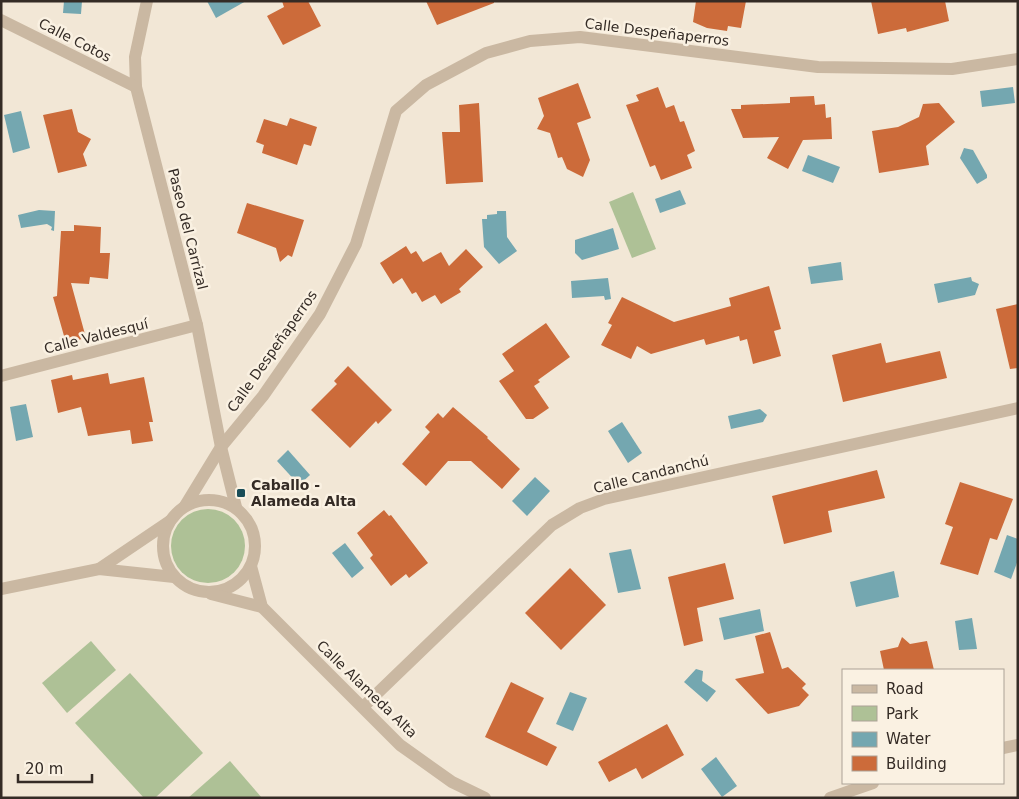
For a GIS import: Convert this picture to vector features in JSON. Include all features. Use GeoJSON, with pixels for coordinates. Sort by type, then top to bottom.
{"type":"FeatureCollection","features":[{"type":"Feature","properties":{"kind":"street","name":"Paseo del Carrizal"},"geometry":{"type":"LineString","coordinates":[[146,1],[135,57],[136,86],[197,325],[221,448],[236,507]]}},
{"type":"Feature","properties":{"kind":"street","name":"Paseo del Carrizal"},"geometry":{"type":"LineString","coordinates":[[144,18],[156,1]]}},
{"type":"Feature","properties":{"kind":"street","name":"Calle Cotos"},"geometry":{"type":"LineString","coordinates":[[1,20],[136,86]]}},
{"type":"Feature","properties":{"kind":"street","name":"Calle Despeñaperros"},"geometry":{"type":"LineString","coordinates":[[221,448],[263,396],[320,314],[356,244],[396,111],[426,85],[486,53],[530,40],[580,37],[818,67],[952,70],[1018,59]]}},
{"type":"Feature","properties":{"kind":"street","name":"Calle Valdesquí"},"geometry":{"type":"LineString","coordinates":[[1,376],[197,325]]}},
{"type":"Feature","properties":{"kind":"street","name":"Calle Candanchú"},"geometry":{"type":"LineString","coordinates":[[362,707],[552,526],[580,508],[604,499],[733,469],[1018,408]]}},
{"type":"Feature","properties":{"kind":"street"},"geometry":{"type":"LineString","coordinates":[[99,568],[170,521],[185,506],[221,448]]}},
{"type":"Feature","properties":{"kind":"street"},"geometry":{"type":"LineString","coordinates":[[185,506],[197,501],[212,499],[236,507],[252,529],[256,543],[251,566],[243,578],[232,587],[218,592],[204,592]]}},
{"type":"Feature","properties":{"kind":"street"},"geometry":{"type":"LineString","coordinates":[[170,521],[164,535],[163,550],[166,564],[174,577],[193,590],[262,606]]}},
{"type":"Feature","properties":{"kind":"street","name":"Calle Alameda Alta"},"geometry":{"type":"LineString","coordinates":[[251,566],[262,606],[400,745],[452,782],[485,798]]}},
{"type":"Feature","properties":{"kind":"street"},"geometry":{"type":"LineString","coordinates":[[1,589],[99,568],[174,577]]}},
{"type":"Feature","properties":{"kind":"street"},"geometry":{"type":"LineString","coordinates":[[1004,748],[1018,745]]}},
{"type":"Feature","properties":{"kind":"street"},"geometry":{"type":"LineString","coordinates":[[830,798],[870,784]]}},
{"type":"Feature","properties":{"kind":"green space"},"geometry":{"type":"Polygon","coordinates":[[[633,192],[656,249],[632,258],[609,202],[633,192]]]}},
{"type":"Feature","properties":{"kind":"green space"},"geometry":{"type":"Polygon","coordinates":[[[208,509],[222,512],[234,520],[242,532],[245,546],[242,560],[234,572],[222,580],[208,583],[194,580],[182,572],[174,560],[171,546],[174,532],[182,520],[194,512],[208,509]]]}},
{"type":"Feature","properties":{"kind":"green space"},"geometry":{"type":"Polygon","coordinates":[[[91,641],[116,670],[67,713],[42,683],[91,641]]]}},
{"type":"Feature","properties":{"kind":"green space"},"geometry":{"type":"Polygon","coordinates":[[[130,673],[203,753],[155,798],[144,798],[75,723],[130,673]]]}},
{"type":"Feature","properties":{"kind":"green space"},"geometry":{"type":"Polygon","coordinates":[[[230,761],[262,798],[188,798],[230,761]]]}},
{"type":"Feature","properties":{"kind":"water"},"geometry":{"type":"Polygon","coordinates":[[[64,1],[82,1],[81,14],[63,13],[64,1]]]}},
{"type":"Feature","properties":{"kind":"water"},"geometry":{"type":"Polygon","coordinates":[[[207,1],[246,1],[216,18],[207,1]]]}},
{"type":"Feature","properties":{"kind":"water"},"geometry":{"type":"Polygon","coordinates":[[[1013,87],[1015,103],[982,107],[980,91],[1013,87]]]}},
{"type":"Feature","properties":{"kind":"water"},"geometry":{"type":"Polygon","coordinates":[[[21,111],[30,148],[13,153],[4,115],[21,111]]]}},
{"type":"Feature","properties":{"kind":"water"},"geometry":{"type":"Polygon","coordinates":[[[964,148],[973,150],[987,175],[987,178],[977,184],[960,158],[964,148]]]}},
{"type":"Feature","properties":{"kind":"water"},"geometry":{"type":"Polygon","coordinates":[[[808,155],[840,167],[833,183],[802,171],[808,155]]]}},
{"type":"Feature","properties":{"kind":"water"},"geometry":{"type":"Polygon","coordinates":[[[680,190],[686,204],[660,213],[655,199],[680,190]]]}},
{"type":"Feature","properties":{"kind":"water"},"geometry":{"type":"Polygon","coordinates":[[[39,210],[55,211],[54,231],[47,224],[21,228],[18,215],[39,210]]]}},
{"type":"Feature","properties":{"kind":"water"},"geometry":{"type":"Polygon","coordinates":[[[497,211],[506,211],[507,237],[517,251],[499,264],[484,247],[482,219],[487,219],[487,215],[497,214],[497,211]]]}},
{"type":"Feature","properties":{"kind":"water"},"geometry":{"type":"Polygon","coordinates":[[[613,228],[619,249],[582,260],[575,253],[575,240],[613,228]]]}},
{"type":"Feature","properties":{"kind":"water"},"geometry":{"type":"Polygon","coordinates":[[[841,262],[843,280],[811,284],[808,267],[841,262]]]}},
{"type":"Feature","properties":{"kind":"water"},"geometry":{"type":"Polygon","coordinates":[[[971,277],[972,281],[979,284],[975,295],[938,303],[934,284],[971,277]]]}},
{"type":"Feature","properties":{"kind":"water"},"geometry":{"type":"Polygon","coordinates":[[[608,278],[611,299],[605,300],[604,296],[572,298],[571,281],[608,278]]]}},
{"type":"Feature","properties":{"kind":"water"},"geometry":{"type":"Polygon","coordinates":[[[26,404],[33,437],[16,441],[10,407],[26,404]]]}},
{"type":"Feature","properties":{"kind":"water"},"geometry":{"type":"Polygon","coordinates":[[[760,409],[767,415],[763,422],[731,429],[728,416],[760,409]]]}},
{"type":"Feature","properties":{"kind":"water"},"geometry":{"type":"Polygon","coordinates":[[[622,422],[642,453],[628,463],[608,431],[622,422]]]}},
{"type":"Feature","properties":{"kind":"water"},"geometry":{"type":"Polygon","coordinates":[[[288,450],[310,475],[299,485],[277,461],[288,450]]]}},
{"type":"Feature","properties":{"kind":"water"},"geometry":{"type":"Polygon","coordinates":[[[535,477],[550,491],[527,516],[512,501],[535,477]]]}},
{"type":"Feature","properties":{"kind":"water"},"geometry":{"type":"Polygon","coordinates":[[[1007,535],[1018,539],[1018,560],[1011,579],[994,572],[1007,535]]]}},
{"type":"Feature","properties":{"kind":"water"},"geometry":{"type":"Polygon","coordinates":[[[345,543],[364,568],[352,578],[332,553],[345,543]]]}},
{"type":"Feature","properties":{"kind":"water"},"geometry":{"type":"Polygon","coordinates":[[[631,549],[641,589],[618,593],[609,553],[631,549]]]}},
{"type":"Feature","properties":{"kind":"water"},"geometry":{"type":"Polygon","coordinates":[[[894,571],[899,597],[856,607],[850,582],[894,571]]]}},
{"type":"Feature","properties":{"kind":"water"},"geometry":{"type":"Polygon","coordinates":[[[760,609],[764,631],[724,640],[719,618],[760,609]]]}},
{"type":"Feature","properties":{"kind":"water"},"geometry":{"type":"Polygon","coordinates":[[[972,618],[977,649],[959,650],[955,621],[972,618]]]}},
{"type":"Feature","properties":{"kind":"water"},"geometry":{"type":"Polygon","coordinates":[[[696,669],[703,671],[702,681],[716,691],[707,702],[684,682],[696,669]]]}},
{"type":"Feature","properties":{"kind":"water"},"geometry":{"type":"Polygon","coordinates":[[[570,692],[587,698],[573,731],[556,724],[570,692]]]}},
{"type":"Feature","properties":{"kind":"water"},"geometry":{"type":"Polygon","coordinates":[[[716,757],[737,786],[722,797],[701,769],[716,757]]]}},
{"type":"Feature","properties":{"kind":"building"},"geometry":{"type":"Polygon","coordinates":[[[282,1],[308,1],[321,26],[283,45],[267,16],[284,7],[282,1]]]}},
{"type":"Feature","properties":{"kind":"building"},"geometry":{"type":"Polygon","coordinates":[[[426,1],[494,1],[494,3],[437,25],[426,1]]]}},
{"type":"Feature","properties":{"kind":"building"},"geometry":{"type":"Polygon","coordinates":[[[696,1],[746,1],[741,28],[728,26],[727,31],[707,28],[693,22],[696,1]]]}},
{"type":"Feature","properties":{"kind":"building"},"geometry":{"type":"Polygon","coordinates":[[[871,1],[945,1],[949,21],[907,32],[906,28],[878,34],[871,1]]]}},
{"type":"Feature","properties":{"kind":"building"},"geometry":{"type":"Polygon","coordinates":[[[578,83],[591,118],[577,123],[590,160],[583,177],[567,169],[562,157],[558,158],[550,133],[537,129],[544,116],[538,98],[578,83]]]}},
{"type":"Feature","properties":{"kind":"building"},"geometry":{"type":"Polygon","coordinates":[[[658,87],[666,108],[674,105],[680,122],[684,121],[695,151],[687,155],[692,168],[661,180],[655,165],[650,167],[626,105],[639,101],[636,95],[658,87]]]}},
{"type":"Feature","properties":{"kind":"building"},"geometry":{"type":"Polygon","coordinates":[[[814,96],[815,105],[825,104],[826,118],[831,117],[832,139],[803,140],[788,169],[767,158],[779,137],[743,138],[731,109],[741,109],[741,105],[790,103],[790,97],[814,96]]]}},
{"type":"Feature","properties":{"kind":"building"},"geometry":{"type":"Polygon","coordinates":[[[479,103],[483,182],[446,184],[442,132],[460,132],[459,105],[479,103]]]}},
{"type":"Feature","properties":{"kind":"building"},"geometry":{"type":"Polygon","coordinates":[[[939,103],[955,122],[926,146],[929,165],[879,173],[872,131],[898,127],[919,117],[923,104],[939,103]]]}},
{"type":"Feature","properties":{"kind":"building"},"geometry":{"type":"Polygon","coordinates":[[[72,109],[78,132],[91,139],[83,154],[87,166],[58,173],[43,115],[72,109]]]}},
{"type":"Feature","properties":{"kind":"building"},"geometry":{"type":"Polygon","coordinates":[[[290,118],[317,127],[311,146],[304,144],[297,165],[262,153],[264,145],[256,142],[264,119],[287,126],[290,118]]]}},
{"type":"Feature","properties":{"kind":"building"},"geometry":{"type":"Polygon","coordinates":[[[247,203],[304,220],[292,257],[288,255],[280,262],[276,248],[237,233],[247,203]]]}},
{"type":"Feature","properties":{"kind":"building"},"geometry":{"type":"Polygon","coordinates":[[[74,225],[101,227],[100,253],[110,253],[108,279],[90,277],[89,284],[71,283],[86,338],[66,343],[53,297],[57,296],[61,231],[74,231],[74,225]]]}},
{"type":"Feature","properties":{"kind":"building"},"geometry":{"type":"Polygon","coordinates":[[[406,246],[411,254],[416,251],[423,262],[441,252],[449,266],[466,249],[483,267],[459,289],[461,292],[441,304],[435,295],[422,302],[416,292],[412,294],[402,278],[393,284],[380,263],[406,246]]]}},
{"type":"Feature","properties":{"kind":"building"},"geometry":{"type":"Polygon","coordinates":[[[769,286],[781,329],[774,331],[781,356],[753,364],[747,339],[740,341],[739,336],[706,345],[704,339],[651,354],[637,346],[631,359],[601,345],[612,325],[608,323],[622,297],[674,322],[731,306],[729,298],[769,286]]]}},
{"type":"Feature","properties":{"kind":"building"},"geometry":{"type":"Polygon","coordinates":[[[1018,304],[1018,368],[1010,369],[996,309],[1018,304]]]}},
{"type":"Feature","properties":{"kind":"building"},"geometry":{"type":"Polygon","coordinates":[[[546,323],[570,357],[538,380],[540,382],[534,386],[549,408],[533,419],[526,419],[499,381],[514,371],[502,354],[546,323]]]}},
{"type":"Feature","properties":{"kind":"building"},"geometry":{"type":"Polygon","coordinates":[[[881,343],[886,363],[940,351],[947,378],[843,402],[832,355],[881,343]]]}},
{"type":"Feature","properties":{"kind":"building"},"geometry":{"type":"Polygon","coordinates":[[[348,366],[392,410],[378,424],[376,421],[350,448],[311,410],[337,384],[334,381],[348,366]]]}},
{"type":"Feature","properties":{"kind":"building"},"geometry":{"type":"Polygon","coordinates":[[[108,373],[110,384],[144,377],[153,422],[149,422],[153,441],[132,444],[130,430],[88,436],[81,407],[58,413],[51,380],[72,375],[73,380],[108,373]]]}},
{"type":"Feature","properties":{"kind":"building"},"geometry":{"type":"Polygon","coordinates":[[[453,407],[488,437],[520,469],[502,489],[471,461],[448,461],[426,486],[402,464],[430,432],[425,427],[438,413],[443,418],[453,407]]]}},
{"type":"Feature","properties":{"kind":"building"},"geometry":{"type":"Polygon","coordinates":[[[877,470],[885,498],[828,511],[832,532],[784,544],[772,496],[877,470]]]}},
{"type":"Feature","properties":{"kind":"building"},"geometry":{"type":"Polygon","coordinates":[[[960,482],[1013,499],[997,540],[990,538],[978,575],[940,564],[953,527],[945,524],[960,482]]]}},
{"type":"Feature","properties":{"kind":"building"},"geometry":{"type":"Polygon","coordinates":[[[384,510],[389,516],[391,515],[428,563],[409,578],[406,574],[391,586],[370,558],[373,555],[357,533],[384,510]]]}},
{"type":"Feature","properties":{"kind":"building"},"geometry":{"type":"Polygon","coordinates":[[[725,563],[734,599],[697,608],[703,641],[684,646],[668,577],[725,563]]]}},
{"type":"Feature","properties":{"kind":"building"},"geometry":{"type":"Polygon","coordinates":[[[570,568],[606,605],[561,650],[525,613],[570,568]]]}},
{"type":"Feature","properties":{"kind":"building"},"geometry":{"type":"Polygon","coordinates":[[[770,632],[782,669],[788,667],[806,684],[802,688],[809,695],[799,706],[768,714],[735,679],[764,673],[755,636],[770,632]]]}},
{"type":"Feature","properties":{"kind":"building"},"geometry":{"type":"Polygon","coordinates":[[[902,637],[910,644],[927,641],[934,669],[884,669],[880,651],[898,647],[902,637]]]}},
{"type":"Feature","properties":{"kind":"building"},"geometry":{"type":"Polygon","coordinates":[[[511,682],[544,698],[527,732],[557,747],[547,766],[485,737],[511,682]]]}},
{"type":"Feature","properties":{"kind":"building"},"geometry":{"type":"Polygon","coordinates":[[[667,724],[684,755],[642,779],[636,768],[609,782],[598,762],[667,724]]]}},
{"type":"Feature","properties":{"kind":"place","name":"Caballo - Alameda Alta"},"geometry":{"type":"Point","coordinates":[241,493]}}]}
